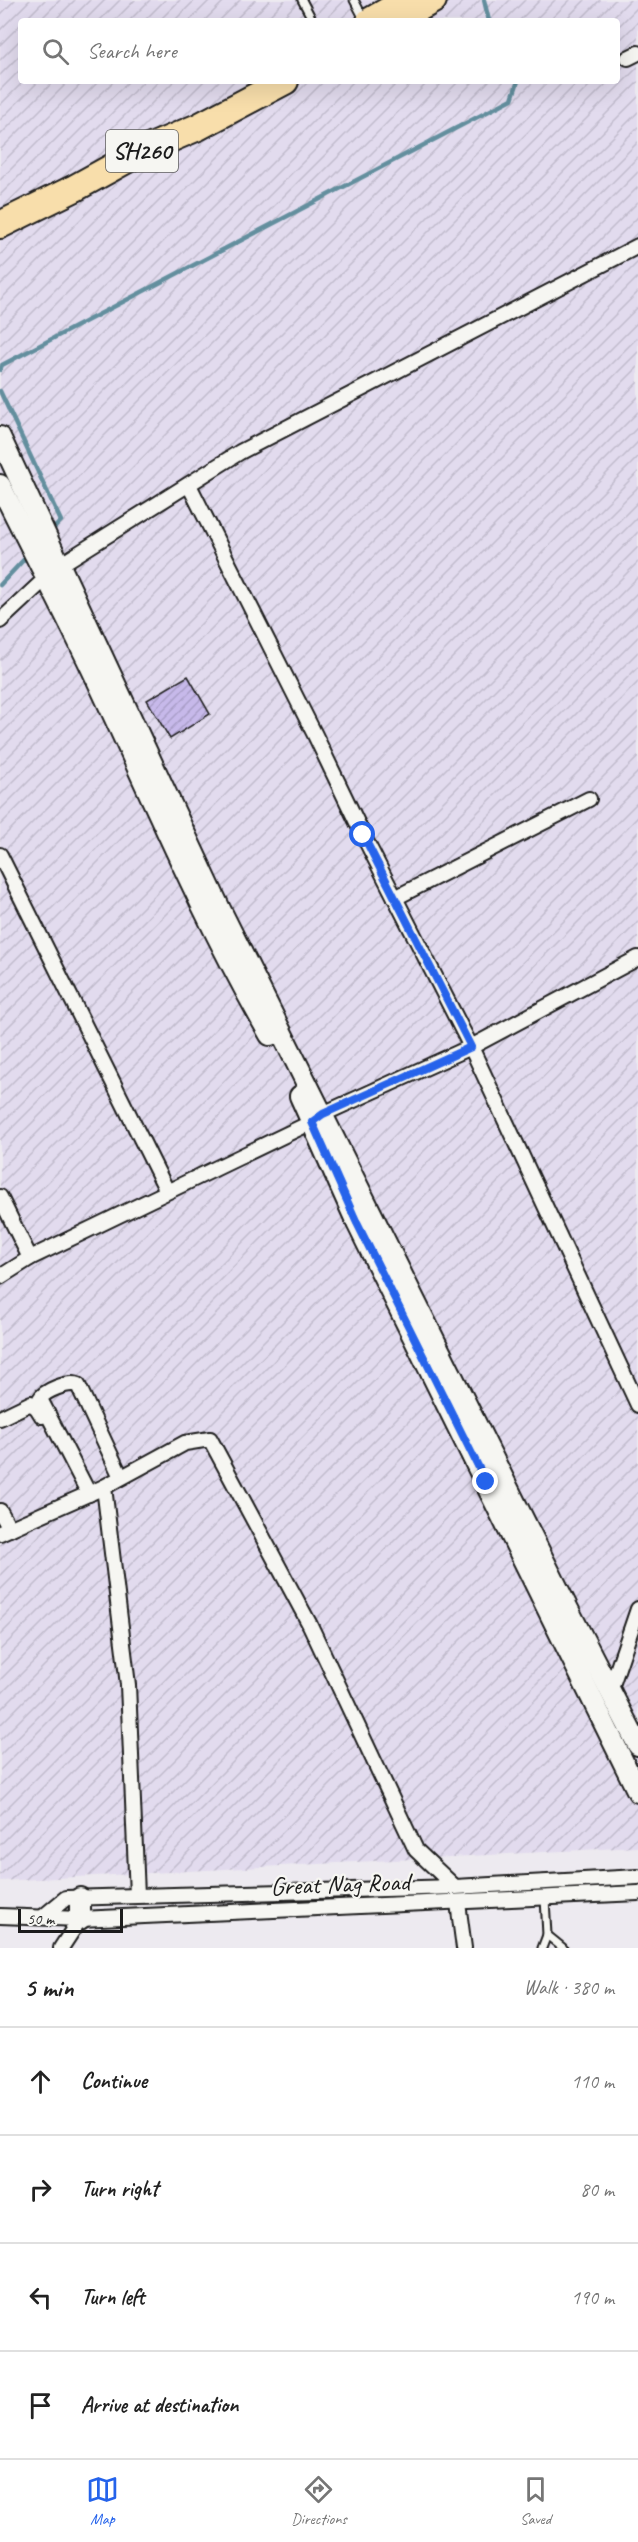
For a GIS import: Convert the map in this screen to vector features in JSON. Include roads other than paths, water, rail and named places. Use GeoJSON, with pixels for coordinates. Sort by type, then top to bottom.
{"type":"FeatureCollection","features":[{"type":"Feature","properties":{"kind":"highway"},"geometry":{"type":"LineString","coordinates":[[375,18],[407,0]]}},
{"type":"Feature","properties":{"kind":"highway"},"geometry":{"type":"LineString","coordinates":[[401,18],[433,0]]}},
{"type":"Feature","properties":{"kind":"highway"},"geometry":{"type":"LineString","coordinates":[[0,206],[249,84]]}},
{"type":"Feature","properties":{"kind":"highway","name":"SH260"},"geometry":{"type":"LineString","coordinates":[[0,225],[75,188],[144,150],[198,128],[279,84]]}},
{"type":"Feature","properties":{"kind":"street"},"geometry":{"type":"LineString","coordinates":[[0,621],[53,572],[240,453],[638,246]]}},
{"type":"Feature","properties":{"kind":"street"},"geometry":{"type":"LineString","coordinates":[[0,437],[97,679],[178,857],[244,990],[318,1118],[638,1745]]}},
{"type":"Feature","properties":{"kind":"street"},"geometry":{"type":"LineString","coordinates":[[0,485],[53,572]]}},
{"type":"Feature","properties":{"kind":"street"},"geometry":{"type":"LineString","coordinates":[[189,485],[471,1047],[638,1405]]}},
{"type":"Feature","properties":{"kind":"street"},"geometry":{"type":"LineString","coordinates":[[395,898],[589,799]]}},
{"type":"Feature","properties":{"kind":"street"},"geometry":{"type":"LineString","coordinates":[[0,855],[167,1191]]}},
{"type":"Feature","properties":{"kind":"street"},"geometry":{"type":"LineString","coordinates":[[0,1277],[30,1258],[167,1191],[471,1047],[638,958]]}},
{"type":"Feature","properties":{"kind":"street"},"geometry":{"type":"LineString","coordinates":[[318,1118],[357,1223],[638,1792]]}},
{"type":"Feature","properties":{"kind":"street"},"geometry":{"type":"LineString","coordinates":[[0,1197],[30,1258]]}},
{"type":"Feature","properties":{"kind":"street"},"geometry":{"type":"LineString","coordinates":[[85,1495],[40,1400],[44,1395],[71,1383],[78,1385],[121,1477]]}},
{"type":"Feature","properties":{"kind":"street"},"geometry":{"type":"LineString","coordinates":[[0,1418],[31,1403],[34,1404],[85,1495]]}},
{"type":"Feature","properties":{"kind":"street"},"geometry":{"type":"LineString","coordinates":[[0,1511],[5,1531],[104,1486],[185,1443],[210,1439],[310,1625],[416,1850],[455,1887]]}},
{"type":"Feature","properties":{"kind":"street"},"geometry":{"type":"LineString","coordinates":[[104,1486],[129,1685],[137,1895]]}},
{"type":"Feature","properties":{"kind":"street"},"geometry":{"type":"LineString","coordinates":[[594,1704],[610,1691],[638,1609]]}},
{"type":"Feature","properties":{"kind":"street"},"geometry":{"type":"LineString","coordinates":[[43,1917],[66,1898],[455,1887],[638,1877]]}},
{"type":"Feature","properties":{"kind":"street","name":"Great Nag Road"},"geometry":{"type":"LineString","coordinates":[[0,1916],[80,1919],[638,1893]]}},
{"type":"Feature","properties":{"kind":"street"},"geometry":{"type":"LineString","coordinates":[[61,1948],[80,1919],[80,1898]]}},
{"type":"Feature","properties":{"kind":"street"},"geometry":{"type":"LineString","coordinates":[[458,1903],[465,1948]]}},
{"type":"Feature","properties":{"kind":"lane"},"geometry":{"type":"LineString","coordinates":[[302,0],[311,18]]}},
{"type":"Feature","properties":{"kind":"lane"},"geometry":{"type":"LineString","coordinates":[[354,0],[364,18]]}},
{"type":"Feature","properties":{"kind":"lane"},"geometry":{"type":"LineString","coordinates":[[455,1887],[458,1903]]}},
{"type":"Feature","properties":{"kind":"lane"},"geometry":{"type":"LineString","coordinates":[[137,1895],[139,1916]]}},
{"type":"Feature","properties":{"kind":"lane"},"geometry":{"type":"LineString","coordinates":[[542,1948],[547,1935],[545,1898]]}},
{"type":"Feature","properties":{"kind":"lane"},"geometry":{"type":"LineString","coordinates":[[547,1935],[563,1948]]}},
{"type":"Feature","properties":{"kind":"waterway"},"geometry":{"type":"LineString","coordinates":[[484,0],[488,18]]}},
{"type":"Feature","properties":{"kind":"waterway"},"geometry":{"type":"LineString","coordinates":[[0,370],[2,365],[512,99],[517,84]]}},
{"type":"Feature","properties":{"kind":"waterway"},"geometry":{"type":"LineString","coordinates":[[0,391],[61,521],[49,533]]}},
{"type":"Feature","properties":{"kind":"waterway"},"geometry":{"type":"LineString","coordinates":[[0,585],[29,554]]}}]}
